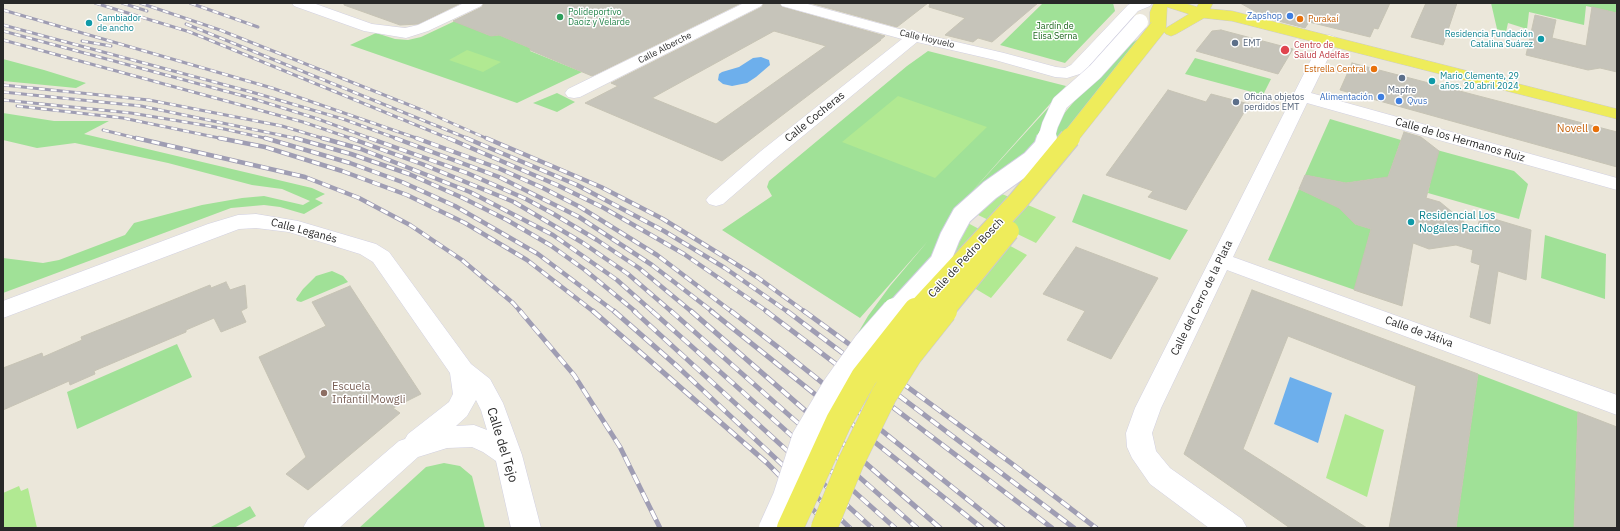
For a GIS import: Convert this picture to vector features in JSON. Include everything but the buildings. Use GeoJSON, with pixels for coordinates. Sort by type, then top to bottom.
{"type":"FeatureCollection","features":[{"type":"Feature","properties":{"kind":"main road"},"geometry":{"type":"LineString","coordinates":[[1176,12],[1232,16],[1617,114]]}},
{"type":"Feature","properties":{"kind":"main road","name":"Calle de Pedro Bosch"},"geometry":{"type":"LineString","coordinates":[[790,528],[839,421],[864,377],[884,350],[908,320],[1018,201],[1176,12]]}},
{"type":"Feature","properties":{"kind":"main road","name":"Calle de Pedro Bosch"},"geometry":{"type":"LineString","coordinates":[[824,528],[851,462],[884,395],[909,355],[1176,12]]}},
{"type":"Feature","properties":{"kind":"street"},"geometry":{"type":"LineString","coordinates":[[300,3],[369,28],[406,33],[423,28],[476,3]]}},
{"type":"Feature","properties":{"kind":"street","name":"Calle Alberche"},"geometry":{"type":"LineString","coordinates":[[574,93],[756,3]]}},
{"type":"Feature","properties":{"kind":"street","name":"Calle Hoyuelo"},"geometry":{"type":"LineString","coordinates":[[787,3],[900,34],[915,36],[1055,72],[1067,73],[1077,69],[1133,8],[1176,12]]}},
{"type":"Feature","properties":{"kind":"street","name":"Calle de Pedro Bosch"},"geometry":{"type":"LineString","coordinates":[[772,528],[786,497],[805,438],[836,386],[866,344],[940,262],[962,215],[990,190],[1031,161],[1044,147],[1050,125],[1060,103],[1095,72],[1176,12]]}},
{"type":"Feature","properties":{"kind":"street","name":"Calle Cocheras"},"geometry":{"type":"LineString","coordinates":[[716,200],[768,155],[915,36]]}},
{"type":"Feature","properties":{"kind":"street","name":"Calle del Cerro de la Plata"},"geometry":{"type":"LineString","coordinates":[[1232,528],[1160,476],[1146,458],[1141,447],[1139,433],[1148,408],[1329,40]]}},
{"type":"Feature","properties":{"kind":"street","name":"Calle de los Hermanos Ruiz"},"geometry":{"type":"LineString","coordinates":[[1302,96],[1617,184]]}},
{"type":"Feature","properties":{"kind":"street","name":"Calle Leganés"},"geometry":{"type":"LineString","coordinates":[[3,310],[226,225],[256,221],[271,222],[291,226],[368,249],[381,257],[462,372]]}},
{"type":"Feature","properties":{"kind":"street","name":"Calle de Játiva"},"geometry":{"type":"LineString","coordinates":[[1220,260],[1617,404]]}},
{"type":"Feature","properties":{"kind":"street"},"geometry":{"type":"LineString","coordinates":[[318,528],[409,449],[458,409],[466,394],[462,372]]}},
{"type":"Feature","properties":{"kind":"street","name":"Calle del Tejo"},"geometry":{"type":"LineString","coordinates":[[462,372],[481,386],[494,410],[508,455],[526,528]]}},
{"type":"Feature","properties":{"kind":"street"},"geometry":{"type":"LineString","coordinates":[[409,449],[447,437],[474,436],[493,444],[508,455]]}},
{"type":"Feature","properties":{"kind":"green space","name":"Jardín de Elisa Serna"},"geometry":{"type":"Polygon","coordinates":[[[1043,3],[1113,3],[1115,11],[1065,63],[1000,45],[1043,3]]]}},
{"type":"Feature","properties":{"kind":"green space"},"geometry":{"type":"Polygon","coordinates":[[[1491,3],[1617,3],[1617,13],[1586,6],[1584,25],[1529,12],[1527,29],[1508,23],[1506,32],[1497,29],[1491,3]]]}},
{"type":"Feature","properties":{"kind":"green space"},"geometry":{"type":"Polygon","coordinates":[[[455,21],[491,36],[499,35],[530,48],[530,51],[582,72],[517,103],[350,45],[376,33],[395,39],[408,40],[421,37],[455,21]]]}},
{"type":"Feature","properties":{"kind":"green space"},"geometry":{"type":"Polygon","coordinates":[[[1138,39],[1054,147],[1055,132],[1059,120],[1090,82],[1138,39]]]}},
{"type":"Feature","properties":{"kind":"green space"},"geometry":{"type":"Polygon","coordinates":[[[467,50],[501,62],[483,72],[449,60],[467,50]]]}},
{"type":"Feature","properties":{"kind":"green space"},"geometry":{"type":"Polygon","coordinates":[[[928,51],[1066,86],[966,198],[1048,108],[1050,111],[1034,144],[1024,157],[963,202],[947,220],[949,223],[928,265],[860,334],[858,333],[868,316],[890,286],[928,241],[860,318],[722,230],[772,196],[767,187],[769,181],[907,66],[928,51]]]}},
{"type":"Feature","properties":{"kind":"green space"},"geometry":{"type":"Polygon","coordinates":[[[1195,58],[1271,79],[1263,95],[1185,74],[1195,58]]]}},
{"type":"Feature","properties":{"kind":"green space"},"geometry":{"type":"Polygon","coordinates":[[[3,59],[86,83],[76,88],[3,81],[3,59]]]}},
{"type":"Feature","properties":{"kind":"green space"},"geometry":{"type":"Polygon","coordinates":[[[557,93],[575,102],[557,112],[533,103],[557,93]]]}},
{"type":"Feature","properties":{"kind":"green space"},"geometry":{"type":"Polygon","coordinates":[[[898,96],[987,127],[935,178],[842,142],[898,96]]]}},
{"type":"Feature","properties":{"kind":"green space"},"geometry":{"type":"Polygon","coordinates":[[[3,113],[54,121],[109,121],[84,134],[312,188],[325,194],[315,199],[323,203],[304,214],[280,207],[264,205],[231,208],[3,293],[3,258],[43,263],[59,260],[125,235],[134,223],[202,205],[264,196],[303,205],[310,201],[282,189],[252,185],[168,163],[75,143],[37,148],[3,140],[3,113]]]}},
{"type":"Feature","properties":{"kind":"green space"},"geometry":{"type":"Polygon","coordinates":[[[1330,119],[1401,140],[1387,180],[1380,178],[1346,183],[1305,175],[1330,119]]]}},
{"type":"Feature","properties":{"kind":"green space"},"geometry":{"type":"Polygon","coordinates":[[[1437,150],[1514,171],[1528,184],[1519,219],[1428,193],[1437,150]]]}},
{"type":"Feature","properties":{"kind":"green space"},"geometry":{"type":"Polygon","coordinates":[[[1299,189],[1340,208],[1355,224],[1371,229],[1355,290],[1268,260],[1299,189]]]}},
{"type":"Feature","properties":{"kind":"green space"},"geometry":{"type":"Polygon","coordinates":[[[995,191],[1056,217],[1036,243],[974,213],[995,191]]]}},
{"type":"Feature","properties":{"kind":"green space"},"geometry":{"type":"Polygon","coordinates":[[[1083,194],[1188,230],[1170,260],[1072,222],[1083,194]]]}},
{"type":"Feature","properties":{"kind":"green space"},"geometry":{"type":"Polygon","coordinates":[[[966,222],[1027,255],[991,298],[927,260],[966,222]]]}},
{"type":"Feature","properties":{"kind":"green space"},"geometry":{"type":"Polygon","coordinates":[[[1545,235],[1606,254],[1605,299],[1541,278],[1545,235]]]}},
{"type":"Feature","properties":{"kind":"green space"},"geometry":{"type":"Polygon","coordinates":[[[332,271],[343,276],[348,282],[301,302],[297,301],[296,299],[303,289],[316,276],[332,271]]]}},
{"type":"Feature","properties":{"kind":"green space"},"geometry":{"type":"Polygon","coordinates":[[[177,344],[192,377],[77,429],[67,392],[177,344]]]}},
{"type":"Feature","properties":{"kind":"green space"},"geometry":{"type":"Polygon","coordinates":[[[1478,374],[1578,412],[1574,528],[1456,528],[1478,374]]]}},
{"type":"Feature","properties":{"kind":"green space"},"geometry":{"type":"Polygon","coordinates":[[[1345,414],[1384,430],[1367,497],[1326,478],[1345,414]]]}},
{"type":"Feature","properties":{"kind":"green space"},"geometry":{"type":"Polygon","coordinates":[[[444,463],[460,466],[472,476],[485,528],[359,528],[426,467],[444,463]]]}},
{"type":"Feature","properties":{"kind":"green space"},"geometry":{"type":"Polygon","coordinates":[[[19,486],[21,491],[28,488],[37,528],[3,528],[3,493],[19,486]]]}},
{"type":"Feature","properties":{"kind":"green space"},"geometry":{"type":"Polygon","coordinates":[[[250,506],[256,516],[234,528],[209,528],[250,506]]]}},
{"type":"Feature","properties":{"kind":"water"},"geometry":{"type":"Polygon","coordinates":[[[761,57],[769,60],[770,65],[747,83],[732,86],[723,84],[718,80],[719,74],[722,72],[739,67],[753,58],[761,57]]]}},
{"type":"Feature","properties":{"kind":"water"},"geometry":{"type":"Polygon","coordinates":[[[1290,377],[1332,393],[1318,443],[1274,424],[1290,377]]]}},
{"type":"Feature","properties":{"kind":"railway"},"geometry":{"type":"LineString","coordinates":[[95,3],[190,32],[450,139]]}},
{"type":"Feature","properties":{"kind":"railway"},"geometry":{"type":"LineString","coordinates":[[122,3],[147,11]]}},
{"type":"Feature","properties":{"kind":"railway"},"geometry":{"type":"LineString","coordinates":[[140,3],[220,30],[422,110],[488,139]]}},
{"type":"Feature","properties":{"kind":"railway"},"geometry":{"type":"LineString","coordinates":[[190,3],[258,27]]}},
{"type":"Feature","properties":{"kind":"railway"},"geometry":{"type":"LineString","coordinates":[[3,10],[272,88],[419,139]]}},
{"type":"Feature","properties":{"kind":"railway"},"geometry":{"type":"LineString","coordinates":[[186,24],[469,139]]}},
{"type":"Feature","properties":{"kind":"railway"},"geometry":{"type":"LineString","coordinates":[[3,25],[255,93],[343,119],[398,139]]}},
{"type":"Feature","properties":{"kind":"railway"},"geometry":{"type":"LineString","coordinates":[[3,31],[251,98],[318,119],[372,139]]}},
{"type":"Feature","properties":{"kind":"railway"},"geometry":{"type":"LineString","coordinates":[[3,40],[303,122],[353,139]]}},
{"type":"Feature","properties":{"kind":"railway"},"geometry":{"type":"LineString","coordinates":[[82,41],[111,46]]}},
{"type":"Feature","properties":{"kind":"railway"},"geometry":{"type":"LineString","coordinates":[[3,85],[149,100],[282,126],[325,139]]}},
{"type":"Feature","properties":{"kind":"railway"},"geometry":{"type":"LineString","coordinates":[[3,92],[141,106],[297,139]]}},
{"type":"Feature","properties":{"kind":"railway"},"geometry":{"type":"LineString","coordinates":[[3,100],[131,113],[215,127],[267,138]]}},
{"type":"Feature","properties":{"kind":"railway"},"geometry":{"type":"LineString","coordinates":[[17,106],[123,118],[222,139]]}},
{"type":"Feature","properties":{"kind":"railway"},"geometry":{"type":"LineString","coordinates":[[103,130],[140,139]]}},
{"type":"Feature","properties":{"kind":"railway"},"geometry":{"type":"LineString","coordinates":[[136,138],[305,177],[359,198],[410,225],[462,260],[513,303],[521,312]]}},
{"type":"Feature","properties":{"kind":"railway"},"geometry":{"type":"LineString","coordinates":[[267,138],[350,163],[402,182],[455,206],[538,254],[615,312]]}},
{"type":"Feature","properties":{"kind":"railway"},"geometry":{"type":"LineString","coordinates":[[322,138],[361,149],[470,192],[553,235],[617,280],[653,312]]}},
{"type":"Feature","properties":{"kind":"railway"},"geometry":{"type":"LineString","coordinates":[[350,138],[422,164],[514,202],[583,243],[628,274],[672,312]]}},
{"type":"Feature","properties":{"kind":"railway"},"geometry":{"type":"LineString","coordinates":[[369,138],[467,173],[526,199],[552,213],[597,240],[639,268],[692,312]]}},
{"type":"Feature","properties":{"kind":"railway"},"geometry":{"type":"LineString","coordinates":[[395,138],[499,177],[579,217],[652,265],[713,312]]}},
{"type":"Feature","properties":{"kind":"railway"},"geometry":{"type":"LineString","coordinates":[[416,138],[498,168],[543,188],[580,207],[657,255],[732,312]]}},
{"type":"Feature","properties":{"kind":"railway"},"geometry":{"type":"LineString","coordinates":[[448,138],[557,185],[604,208],[684,254],[768,312]]}},
{"type":"Feature","properties":{"kind":"railway"},"geometry":{"type":"LineString","coordinates":[[466,138],[577,185],[664,231],[725,268],[788,312]]}},
{"type":"Feature","properties":{"kind":"railway"},"geometry":{"type":"LineString","coordinates":[[486,138],[601,187],[663,219],[757,277],[805,312]]}},
{"type":"Feature","properties":{"kind":"railway"},"geometry":{"type":"LineString","coordinates":[[222,139],[265,147],[342,171],[407,195],[465,223],[527,260],[594,312]]}},
{"type":"Feature","properties":{"kind":"railway"},"geometry":{"type":"LineString","coordinates":[[297,139],[351,154],[409,174],[463,198],[507,220],[550,245],[585,270],[636,312]]}},
{"type":"Feature","properties":{"kind":"railway"},"geometry":{"type":"LineString","coordinates":[[520,311],[574,375],[620,447],[660,528]]}},
{"type":"Feature","properties":{"kind":"railway"},"geometry":{"type":"LineString","coordinates":[[593,311],[767,463],[831,528]]}},
{"type":"Feature","properties":{"kind":"railway"},"geometry":{"type":"LineString","coordinates":[[614,311],[678,367],[850,528]]}},
{"type":"Feature","properties":{"kind":"railway"},"geometry":{"type":"LineString","coordinates":[[634,311],[872,528]]}},
{"type":"Feature","properties":{"kind":"railway"},"geometry":{"type":"LineString","coordinates":[[652,311],[895,528]]}},
{"type":"Feature","properties":{"kind":"railway"},"geometry":{"type":"LineString","coordinates":[[671,311],[917,528]]}},
{"type":"Feature","properties":{"kind":"railway"},"geometry":{"type":"LineString","coordinates":[[691,311],[940,528]]}},
{"type":"Feature","properties":{"kind":"railway"},"geometry":{"type":"LineString","coordinates":[[711,311],[982,528]]}},
{"type":"Feature","properties":{"kind":"railway"},"geometry":{"type":"LineString","coordinates":[[731,311],[1003,528]]}},
{"type":"Feature","properties":{"kind":"railway"},"geometry":{"type":"LineString","coordinates":[[766,311],[1052,528]]}},
{"type":"Feature","properties":{"kind":"railway"},"geometry":{"type":"LineString","coordinates":[[787,311],[1074,528]]}},
{"type":"Feature","properties":{"kind":"railway"},"geometry":{"type":"LineString","coordinates":[[804,311],[1011,463],[1096,528]]}},
{"type":"Feature","properties":{"kind":"place","name":"Zapshop"},"geometry":{"type":"Point","coordinates":[1290,16]}},
{"type":"Feature","properties":{"kind":"place","name":"Polideportivo Daoíz y Velarde"},"geometry":{"type":"Point","coordinates":[560,17]}},
{"type":"Feature","properties":{"kind":"place","name":"Purakaí"},"geometry":{"type":"Point","coordinates":[1300,19]}},
{"type":"Feature","properties":{"kind":"place","name":"Cambiador de ancho"},"geometry":{"type":"Point","coordinates":[89,23]}},
{"type":"Feature","properties":{"kind":"place","name":"Residencia Fundación Catalina Suárez"},"geometry":{"type":"Point","coordinates":[1541,39]}},
{"type":"Feature","properties":{"kind":"place","name":"EMT"},"geometry":{"type":"Point","coordinates":[1235,43]}},
{"type":"Feature","properties":{"kind":"place","name":"Centro de Salud Adelfas"},"geometry":{"type":"Point","coordinates":[1285,50]}},
{"type":"Feature","properties":{"kind":"place","name":"Estrella Central"},"geometry":{"type":"Point","coordinates":[1374,69]}},
{"type":"Feature","properties":{"kind":"place","name":"Mapfre"},"geometry":{"type":"Point","coordinates":[1402,78]}},
{"type":"Feature","properties":{"kind":"place","name":"Mario Clemente, 29 años. 20 abril 2024"},"geometry":{"type":"Point","coordinates":[1432,81]}},
{"type":"Feature","properties":{"kind":"place","name":"Alimentación"},"geometry":{"type":"Point","coordinates":[1381,97]}},
{"type":"Feature","properties":{"kind":"place","name":"Qvus"},"geometry":{"type":"Point","coordinates":[1399,101]}},
{"type":"Feature","properties":{"kind":"place","name":"Oficina objetos perdidos EMT"},"geometry":{"type":"Point","coordinates":[1236,102]}},
{"type":"Feature","properties":{"kind":"place","name":"Novell"},"geometry":{"type":"Point","coordinates":[1596,129]}},
{"type":"Feature","properties":{"kind":"place","name":"Residencial Los Nogales Pacifico"},"geometry":{"type":"Point","coordinates":[1411,222]}},
{"type":"Feature","properties":{"kind":"place","name":"Escuela Infantil Mowgli"},"geometry":{"type":"Point","coordinates":[324,393]}}]}
